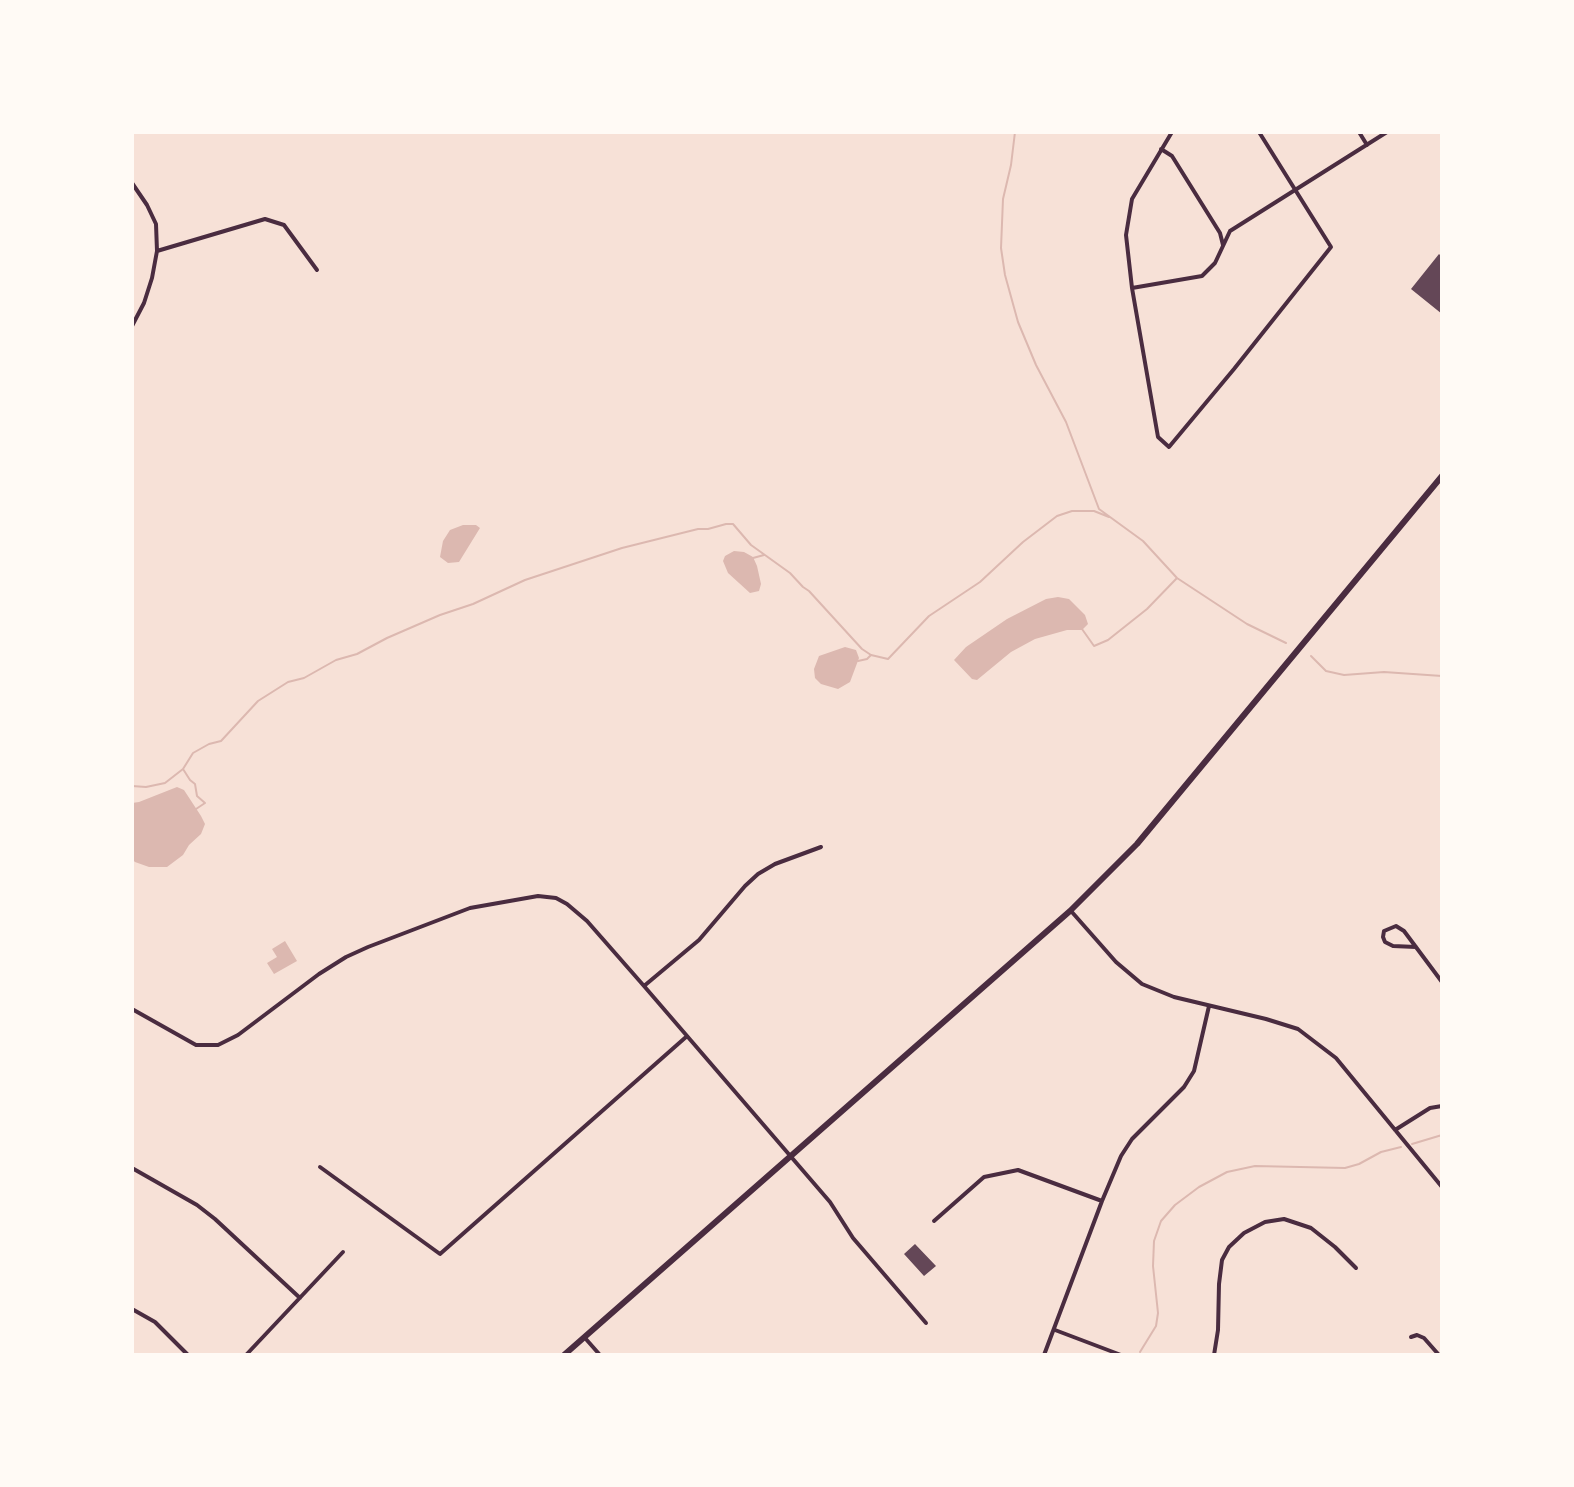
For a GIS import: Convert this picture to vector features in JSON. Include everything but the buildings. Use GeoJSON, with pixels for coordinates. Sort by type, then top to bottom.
{"type":"FeatureCollection","features":[{"type":"Feature","properties":{"kind":"main road"},"geometry":{"type":"LineString","coordinates":[[564,1355],[1071,911],[1137,844],[1442,476]]}},
{"type":"Feature","properties":{"kind":"street"},"geometry":{"type":"LineString","coordinates":[[1172,132],[1132,199],[1126,235],[1132,288],[1158,437],[1169,447],[1331,247],[1258,132]]}},
{"type":"Feature","properties":{"kind":"street"},"geometry":{"type":"LineString","coordinates":[[1359,132],[1367,145]]}},
{"type":"Feature","properties":{"kind":"street"},"geometry":{"type":"LineString","coordinates":[[1132,288],[1202,276],[1215,263],[1230,231],[1386,132]]}},
{"type":"Feature","properties":{"kind":"street"},"geometry":{"type":"LineString","coordinates":[[1161,149],[1172,156],[1220,233],[1223,246]]}},
{"type":"Feature","properties":{"kind":"street"},"geometry":{"type":"LineString","coordinates":[[132,183],[147,205],[156,224],[157,251],[144,303],[132,326]]}},
{"type":"Feature","properties":{"kind":"street"},"geometry":{"type":"LineString","coordinates":[[157,251],[265,219],[284,225],[317,270]]}},
{"type":"Feature","properties":{"kind":"street"},"geometry":{"type":"LineString","coordinates":[[644,986],[699,940],[758,874],[774,864],[821,847]]}},
{"type":"Feature","properties":{"kind":"street"},"geometry":{"type":"LineString","coordinates":[[132,1009],[184,1040],[202,1046],[218,1045],[238,1035],[319,974],[346,957],[401,933],[470,908],[538,896],[556,898],[576,911],[644,986],[830,1202],[853,1239],[926,1323]]}},
{"type":"Feature","properties":{"kind":"street"},"geometry":{"type":"LineString","coordinates":[[1071,911],[1116,962],[1142,984],[1174,997],[1298,1029],[1336,1058],[1442,1187]]}},
{"type":"Feature","properties":{"kind":"street"},"geometry":{"type":"LineString","coordinates":[[1416,947],[1393,946],[1385,942],[1384,931],[1396,926],[1404,931],[1416,947],[1442,982]]}},
{"type":"Feature","properties":{"kind":"street"},"geometry":{"type":"LineString","coordinates":[[1044,1355],[1121,1156],[1132,1139],[1184,1087],[1194,1071],[1209,1006]]}},
{"type":"Feature","properties":{"kind":"street"},"geometry":{"type":"LineString","coordinates":[[320,1167],[440,1254],[686,1037]]}},
{"type":"Feature","properties":{"kind":"street"},"geometry":{"type":"LineString","coordinates":[[1395,1130],[1430,1108],[1442,1106]]}},
{"type":"Feature","properties":{"kind":"street"},"geometry":{"type":"LineString","coordinates":[[132,1168],[197,1205],[300,1298]]}},
{"type":"Feature","properties":{"kind":"street"},"geometry":{"type":"LineString","coordinates":[[934,1221],[984,1177],[1018,1170],[1102,1201]]}},
{"type":"Feature","properties":{"kind":"street"},"geometry":{"type":"LineString","coordinates":[[1214,1355],[1218,1330],[1222,1260],[1229,1247],[1244,1233],[1265,1222],[1284,1219],[1311,1228],[1356,1268]]}},
{"type":"Feature","properties":{"kind":"street"},"geometry":{"type":"LineString","coordinates":[[246,1355],[343,1252]]}},
{"type":"Feature","properties":{"kind":"street"},"geometry":{"type":"LineString","coordinates":[[132,1309],[155,1322],[188,1355]]}},
{"type":"Feature","properties":{"kind":"street"},"geometry":{"type":"LineString","coordinates":[[1055,1330],[1121,1355]]}},
{"type":"Feature","properties":{"kind":"street"},"geometry":{"type":"LineString","coordinates":[[1411,1337],[1417,1335],[1424,1338],[1439,1355]]}},
{"type":"Feature","properties":{"kind":"street"},"geometry":{"type":"LineString","coordinates":[[584,1337],[600,1355]]}},
{"type":"Feature","properties":{"kind":"shaded area"},"geometry":{"type":"Polygon","coordinates":[[[463,525],[476,525],[480,528],[459,562],[448,563],[440,557],[443,541],[450,530],[463,525]]]}},
{"type":"Feature","properties":{"kind":"shaded area"},"geometry":{"type":"Polygon","coordinates":[[[734,551],[744,552],[753,557],[761,584],[759,591],[750,593],[728,573],[723,561],[725,556],[734,551]]]}},
{"type":"Feature","properties":{"kind":"shaded area"},"geometry":{"type":"Polygon","coordinates":[[[1058,597],[1069,599],[1085,615],[1088,624],[1082,630],[1067,630],[1035,639],[1011,652],[977,680],[972,679],[954,660],[966,647],[1007,619],[1046,599],[1058,597]]]}},
{"type":"Feature","properties":{"kind":"shaded area"},"geometry":{"type":"Polygon","coordinates":[[[845,647],[856,650],[859,658],[850,682],[838,689],[821,684],[815,678],[814,669],[819,656],[845,647]]]}},
{"type":"Feature","properties":{"kind":"shaded area"},"geometry":{"type":"Polygon","coordinates":[[[177,787],[184,790],[201,816],[205,824],[201,834],[189,845],[183,855],[167,867],[149,867],[135,862],[132,859],[132,803],[177,787]]]}},
{"type":"Feature","properties":{"kind":"shaded area"},"geometry":{"type":"Polygon","coordinates":[[[285,941],[297,961],[274,974],[267,963],[277,957],[272,949],[285,941]]]}},
{"type":"Feature","properties":{"kind":"waterway"},"geometry":{"type":"LineString","coordinates":[[1015,132],[1011,165],[1003,199],[1001,248],[1005,275],[1018,322],[1036,365],[1066,422],[1099,509],[1143,541],[1177,578],[1247,624],[1286,643]]}},
{"type":"Feature","properties":{"kind":"waterway"},"geometry":{"type":"LineString","coordinates":[[132,786],[146,787],[165,783],[183,769],[193,753],[209,744],[221,741],[258,701],[288,682],[304,678],[336,660],[357,654],[387,638],[440,615],[473,604],[525,580],[622,548],[698,529],[733,524],[751,545],[790,573],[809,591],[862,649],[871,655],[888,659],[929,616],[980,582],[1023,542],[1057,516],[1072,511],[1094,511],[1109,517]]}},
{"type":"Feature","properties":{"kind":"waterway"},"geometry":{"type":"LineString","coordinates":[[753,558],[764,555]]}},
{"type":"Feature","properties":{"kind":"waterway"},"geometry":{"type":"LineString","coordinates":[[1082,629],[1094,646],[1108,640],[1147,609],[1177,578]]}},
{"type":"Feature","properties":{"kind":"waterway"},"geometry":{"type":"LineString","coordinates":[[858,661],[867,659],[871,655]]}},
{"type":"Feature","properties":{"kind":"waterway"},"geometry":{"type":"LineString","coordinates":[[1311,656],[1326,671],[1344,675],[1384,672],[1442,676]]}},
{"type":"Feature","properties":{"kind":"waterway"},"geometry":{"type":"LineString","coordinates":[[183,769],[195,784],[197,796],[205,803],[196,809]]}},
{"type":"Feature","properties":{"kind":"waterway"},"geometry":{"type":"LineString","coordinates":[[1412,1144],[1442,1135]]}},
{"type":"Feature","properties":{"kind":"waterway"},"geometry":{"type":"LineString","coordinates":[[1140,1352],[1156,1326],[1158,1313],[1153,1266],[1154,1241],[1161,1221],[1175,1205],[1199,1187],[1227,1172],[1255,1166],[1345,1168],[1359,1164],[1381,1152],[1401,1147]]}}]}
